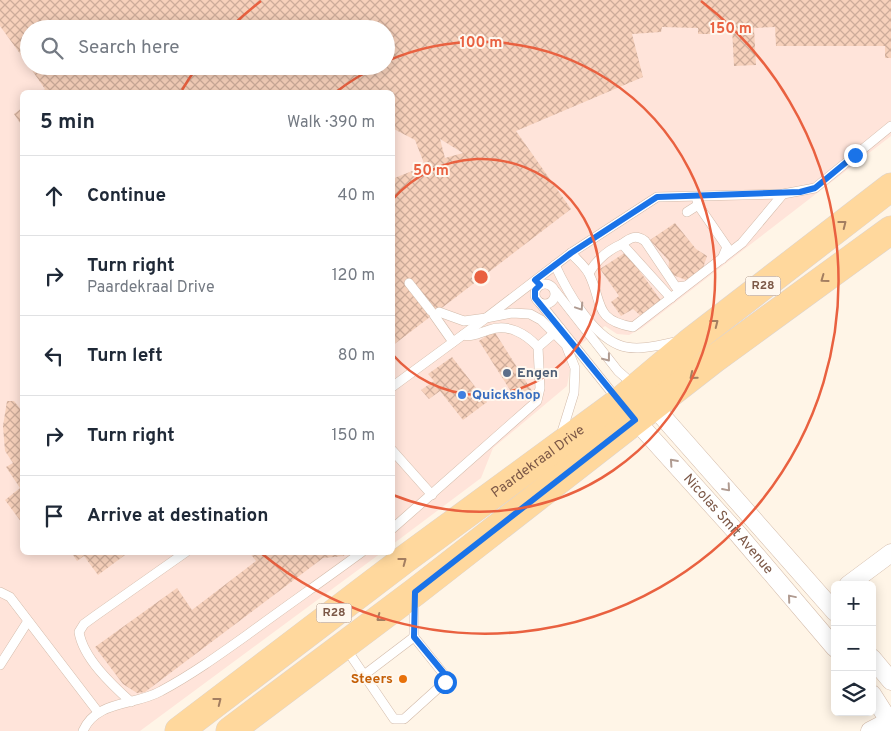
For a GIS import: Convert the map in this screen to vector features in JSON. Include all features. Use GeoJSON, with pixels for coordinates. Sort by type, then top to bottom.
{"type":"FeatureCollection","features":[{"type":"Feature","properties":{"kind":"main road","name":"Paardekraal Drive"},"geometry":{"type":"LineString","coordinates":[[230,731],[415,592],[636,404],[689,343],[891,187]]}},
{"type":"Feature","properties":{"kind":"main road","name":"Paardekraal Drive"},"geometry":{"type":"LineString","coordinates":[[179,731],[556,448],[714,359],[891,230]]}},
{"type":"Feature","properties":{"kind":"street","name":"Nicolas Smit Avenue"},"geometry":{"type":"LineString","coordinates":[[636,404],[831,601]]}},
{"type":"Feature","properties":{"kind":"street","name":"Nicolas Smit Avenue"},"geometry":{"type":"LineString","coordinates":[[636,404],[738,534],[831,644]]}},
{"type":"Feature","properties":{"kind":"street"},"geometry":{"type":"LineString","coordinates":[[853,581],[891,553]]}},
{"type":"Feature","properties":{"kind":"street"},"geometry":{"type":"LineString","coordinates":[[806,616],[831,603]]}},
{"type":"Feature","properties":{"kind":"street"},"geometry":{"type":"LineString","coordinates":[[876,663],[891,681]]}},
{"type":"Feature","properties":{"kind":"street"},"geometry":{"type":"LineString","coordinates":[[870,731],[890,721],[876,700]]}},
{"type":"Feature","properties":{"kind":"lane"},"geometry":{"type":"LineString","coordinates":[[395,385],[537,283],[555,265],[571,253],[657,197],[697,200],[783,194],[815,188],[891,126]]}},
{"type":"Feature","properties":{"kind":"lane"},"geometry":{"type":"LineString","coordinates":[[571,253],[589,273],[601,311],[620,325],[633,327],[742,244],[783,194]]}},
{"type":"Feature","properties":{"kind":"lane"},"geometry":{"type":"LineString","coordinates":[[687,212],[697,200]]}},
{"type":"Feature","properties":{"kind":"lane"},"geometry":{"type":"LineString","coordinates":[[589,273],[596,262],[614,247],[636,236],[645,241],[676,287],[682,288],[722,259],[727,247],[697,200]]}},
{"type":"Feature","properties":{"kind":"lane"},"geometry":{"type":"LineString","coordinates":[[622,244],[671,298]]}},
{"type":"Feature","properties":{"kind":"lane"},"geometry":{"type":"LineString","coordinates":[[555,265],[592,324],[608,339],[620,346],[633,348],[689,343]]}},
{"type":"Feature","properties":{"kind":"lane"},"geometry":{"type":"LineString","coordinates":[[409,282],[435,313],[453,342]]}},
{"type":"Feature","properties":{"kind":"lane"},"geometry":{"type":"LineString","coordinates":[[537,283],[549,284],[556,292],[618,371],[636,404]]}},
{"type":"Feature","properties":{"kind":"lane"},"geometry":{"type":"LineString","coordinates":[[537,283],[534,294],[541,320]]}},
{"type":"Feature","properties":{"kind":"lane"},"geometry":{"type":"LineString","coordinates":[[540,303],[552,302],[556,292]]}},
{"type":"Feature","properties":{"kind":"lane"},"geometry":{"type":"LineString","coordinates":[[534,294],[571,355],[575,379],[571,406],[556,448]]}},
{"type":"Feature","properties":{"kind":"lane"},"geometry":{"type":"LineString","coordinates":[[435,313],[464,321],[512,313],[530,314],[557,331],[636,404]]}},
{"type":"Feature","properties":{"kind":"lane"},"geometry":{"type":"LineString","coordinates":[[395,526],[537,401],[540,388],[538,347],[529,337],[511,330],[491,329],[474,336],[463,335]]}},
{"type":"Feature","properties":{"kind":"lane"},"geometry":{"type":"LineString","coordinates":[[538,347],[557,331]]}},
{"type":"Feature","properties":{"kind":"lane"},"geometry":{"type":"LineString","coordinates":[[395,453],[432,495]]}},
{"type":"Feature","properties":{"kind":"lane"},"geometry":{"type":"LineString","coordinates":[[131,702],[103,676],[80,641],[79,632],[84,624],[182,555]]}},
{"type":"Feature","properties":{"kind":"lane"},"geometry":{"type":"LineString","coordinates":[[83,731],[88,720],[98,712],[150,697],[185,678],[358,555]]}},
{"type":"Feature","properties":{"kind":"lane"},"geometry":{"type":"LineString","coordinates":[[0,592],[10,597],[98,712]]}},
{"type":"Feature","properties":{"kind":"lane"},"geometry":{"type":"LineString","coordinates":[[344,646],[394,719],[404,719],[445,682],[446,677],[414,637],[415,592]]}},
{"type":"Feature","properties":{"kind":"lane"},"geometry":{"type":"LineString","coordinates":[[0,665],[28,621]]}},
{"type":"Feature","properties":{"kind":"lane"},"geometry":{"type":"LineString","coordinates":[[364,675],[414,637]]}},
{"type":"Feature","properties":{"kind":"shaded area"},"geometry":{"type":"Polygon","coordinates":[[[0,0],[891,0],[891,136],[642,328],[629,335],[617,334],[605,326],[565,356],[570,370],[567,386],[493,448],[481,478],[395,542],[395,90],[20,90],[20,555],[378,555],[140,731],[0,731],[0,0]]]}},
{"type":"Feature","properties":{"kind":"building"},"geometry":{"type":"Polygon","coordinates":[[[0,0],[891,0],[891,58],[885,58],[885,46],[776,46],[775,27],[754,28],[756,65],[734,66],[732,28],[714,28],[715,34],[698,34],[698,28],[662,27],[661,32],[632,34],[643,77],[516,131],[571,209],[395,344],[395,178],[425,166],[415,140],[395,130],[395,90],[44,90],[45,89],[35,75],[395,75],[395,20],[20,20],[20,54],[0,26],[0,0]],[[440,139],[445,158],[463,153],[440,139]]]}},
{"type":"Feature","properties":{"kind":"building"},"geometry":{"type":"Polygon","coordinates":[[[20,110],[20,123],[14,114],[20,110]]]}},
{"type":"Feature","properties":{"kind":"building"},"geometry":{"type":"Polygon","coordinates":[[[675,223],[696,249],[707,256],[703,268],[686,280],[668,273],[669,261],[650,240],[675,223]]]}},
{"type":"Feature","properties":{"kind":"building"},"geometry":{"type":"Polygon","coordinates":[[[626,252],[662,302],[642,317],[633,309],[621,316],[611,302],[619,296],[600,269],[626,252]]]}},
{"type":"Feature","properties":{"kind":"building"},"geometry":{"type":"Polygon","coordinates":[[[494,331],[532,391],[517,401],[479,341],[494,331]]]}},
{"type":"Feature","properties":{"kind":"building"},"geometry":{"type":"Polygon","coordinates":[[[452,357],[487,402],[463,420],[440,391],[429,399],[421,390],[434,381],[428,374],[452,357]]]}},
{"type":"Feature","properties":{"kind":"building"},"geometry":{"type":"Polygon","coordinates":[[[7,401],[14,401],[20,408],[20,488],[6,467],[13,463],[5,451],[3,426],[7,401]]]}},
{"type":"Feature","properties":{"kind":"building"},"geometry":{"type":"Polygon","coordinates":[[[20,488],[20,520],[5,500],[20,488]]]}},
{"type":"Feature","properties":{"kind":"building"},"geometry":{"type":"Polygon","coordinates":[[[73,555],[125,555],[98,575],[84,556],[77,561],[73,555]]]}},
{"type":"Feature","properties":{"kind":"building"},"geometry":{"type":"Polygon","coordinates":[[[251,555],[344,555],[323,558],[145,692],[137,693],[123,684],[95,647],[177,588],[192,610],[256,561],[251,555]]]}},
{"type":"Feature","properties":{"kind":"place","name":"Engen"},"geometry":{"type":"Point","coordinates":[507,373]}},
{"type":"Feature","properties":{"kind":"place","name":"Quickshop"},"geometry":{"type":"Point","coordinates":[462,395]}},
{"type":"Feature","properties":{"kind":"place","name":"Steers"},"geometry":{"type":"Point","coordinates":[403,679]}},
{"type":"Feature","properties":{"kind":"route"},"geometry":{"type":"LineString","coordinates":[[445,682],[446,677],[443,672],[414,637],[415,592],[635,420],[537,301],[534,294],[540,285],[535,280],[571,253],[657,197],[800,192],[815,188],[855,155]]}}]}
